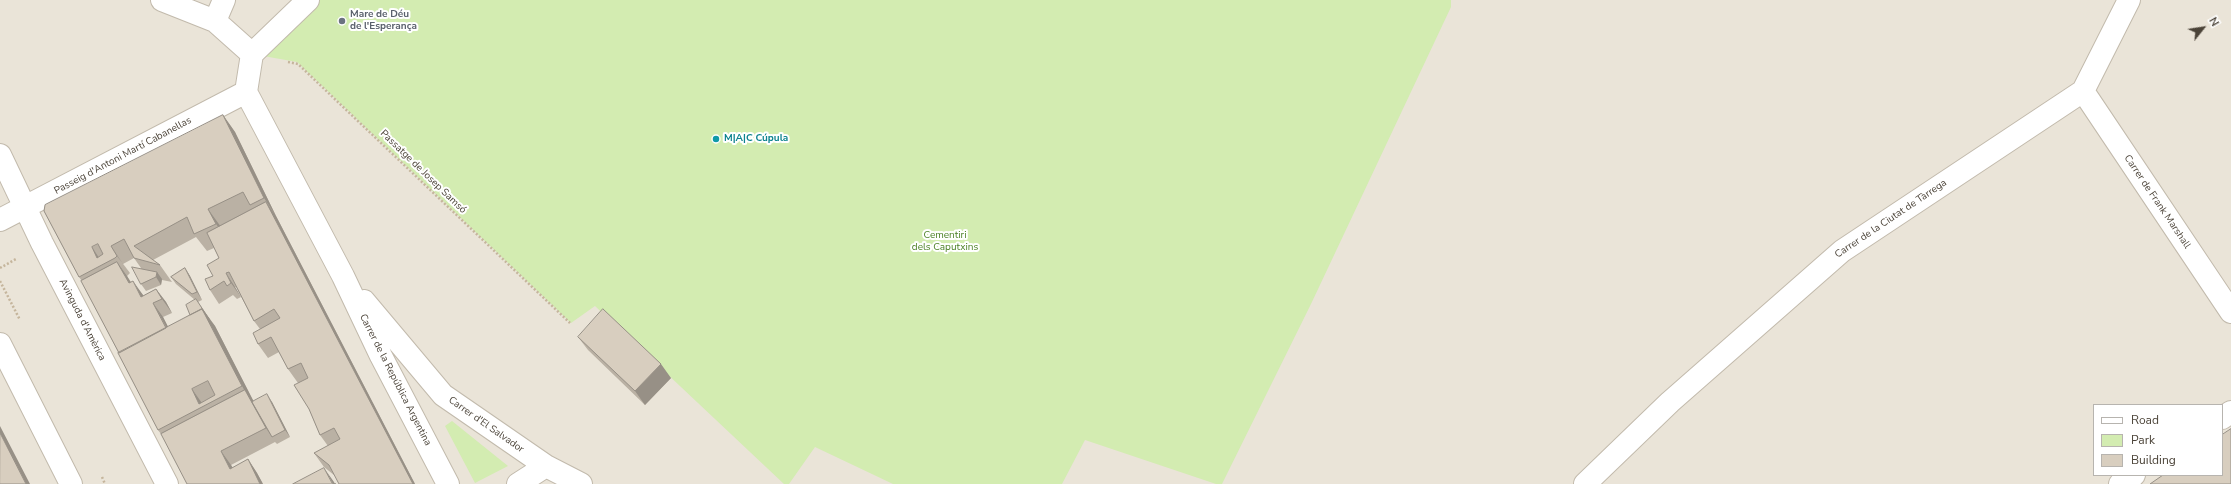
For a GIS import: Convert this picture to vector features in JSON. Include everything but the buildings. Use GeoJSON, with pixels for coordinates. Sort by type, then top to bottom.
{"type":"FeatureCollection","features":[{"type":"Feature","properties":{"kind":"street"},"geometry":{"type":"LineString","coordinates":[[162,0],[215,22],[252,54]]}},
{"type":"Feature","properties":{"kind":"street"},"geometry":{"type":"LineString","coordinates":[[215,22],[224,0]]}},
{"type":"Feature","properties":{"kind":"street"},"geometry":{"type":"LineString","coordinates":[[308,0],[252,54],[246,92],[343,276]]}},
{"type":"Feature","properties":{"kind":"street","name":"Carrer de la Ciutat de Tàrrega"},"geometry":{"type":"LineString","coordinates":[[1585,484],[1670,402],[1842,251],[2083,91],[2129,0]]}},
{"type":"Feature","properties":{"kind":"street","name":"Carrer de Frank Marshall"},"geometry":{"type":"LineString","coordinates":[[2083,91],[2231,312]]}},
{"type":"Feature","properties":{"kind":"street","name":"Passeig d'Antoni Martí Cabanellas"},"geometry":{"type":"LineString","coordinates":[[0,220],[246,92]]}},
{"type":"Feature","properties":{"kind":"street","name":"Avinguda d'Amèrica"},"geometry":{"type":"LineString","coordinates":[[0,155],[25,207],[167,484]]}},
{"type":"Feature","properties":{"kind":"street","name":"Carrer d'El Salvador"},"geometry":{"type":"LineString","coordinates":[[343,276],[443,395],[546,466],[581,484]]}},
{"type":"Feature","properties":{"kind":"street","name":"Carrer de la República Argentina"},"geometry":{"type":"LineString","coordinates":[[343,276],[381,356],[448,484]]}},
{"type":"Feature","properties":{"kind":"street"},"geometry":{"type":"LineString","coordinates":[[0,344],[71,484]]}},
{"type":"Feature","properties":{"kind":"street"},"geometry":{"type":"LineString","coordinates":[[518,484],[546,466]]}},
{"type":"Feature","properties":{"kind":"street"},"geometry":{"type":"LineString","coordinates":[[2120,484],[2132,476]]}},
{"type":"Feature","properties":{"kind":"path","name":"Passatge de Josep Samsó"},"geometry":{"type":"LineString","coordinates":[[252,54],[298,64],[570,323]]}},
{"type":"Feature","properties":{"kind":"shaded area"},"geometry":{"type":"Polygon","coordinates":[[[0,0],[2231,0],[2231,484],[0,484],[0,0]]]}},
{"type":"Feature","properties":{"kind":"green space","name":"Cementiri dels Caputxins"},"geometry":{"type":"Polygon","coordinates":[[[308,0],[1451,0],[1451,7],[1311,304],[1222,484],[1216,484],[1085,440],[1062,484],[893,484],[815,447],[789,484],[784,484],[595,306],[571,323],[297,62],[252,54],[308,0]]]}},
{"type":"Feature","properties":{"kind":"green space"},"geometry":{"type":"Polygon","coordinates":[[[452,421],[508,466],[475,483],[445,426],[452,421]]]}},
{"type":"Feature","properties":{"kind":"place","name":"Mare de Déu de l'Esperança"},"geometry":{"type":"Point","coordinates":[342,21]}},
{"type":"Feature","properties":{"kind":"place","name":"M|A|C Cúpula"},"geometry":{"type":"Point","coordinates":[716,139]}}]}
